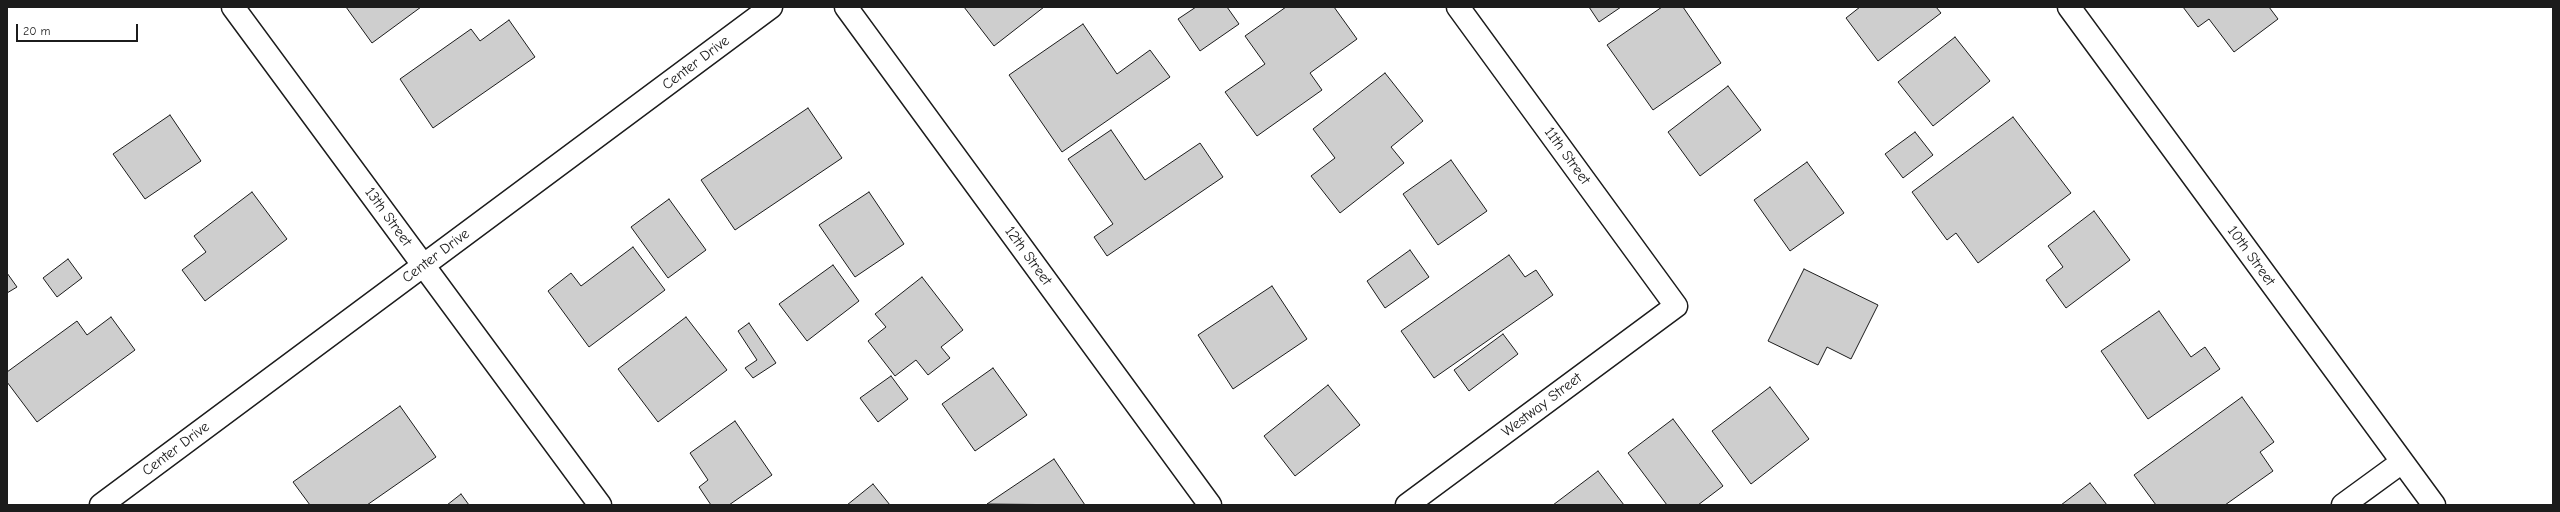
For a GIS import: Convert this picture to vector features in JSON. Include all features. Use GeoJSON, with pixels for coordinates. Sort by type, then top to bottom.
{"type":"FeatureCollection","features":[{"type":"Feature","properties":{"kind":"street","name":"13th Street"},"geometry":{"type":"LineString","coordinates":[[234,7],[600,505]]}},
{"type":"Feature","properties":{"kind":"street","name":"Center Drive"},"geometry":{"type":"LineString","coordinates":[[101,505],[771,7]]}},
{"type":"Feature","properties":{"kind":"street","name":"12th Street"},"geometry":{"type":"LineString","coordinates":[[846,7],[1210,505]]}},
{"type":"Feature","properties":{"kind":"street","name":"11th Street"},"geometry":{"type":"LineString","coordinates":[[1458,7],[1676,306]]}},
{"type":"Feature","properties":{"kind":"street","name":"10th Street"},"geometry":{"type":"LineString","coordinates":[[2069,7],[2434,505]]}},
{"type":"Feature","properties":{"kind":"street","name":"Westway Street"},"geometry":{"type":"LineString","coordinates":[[1407,505],[1676,306]]}},
{"type":"Feature","properties":{"kind":"street"},"geometry":{"type":"LineString","coordinates":[[2344,505],[2402,462]]}},
{"type":"Feature","properties":{"kind":"building"},"geometry":{"type":"Polygon","coordinates":[[[346,7],[421,7],[372,43],[346,7]]]}},
{"type":"Feature","properties":{"kind":"building"},"geometry":{"type":"Polygon","coordinates":[[[964,7],[1044,7],[994,46],[964,7]]]}},
{"type":"Feature","properties":{"kind":"building"},"geometry":{"type":"Polygon","coordinates":[[[1196,7],[1227,7],[1239,24],[1200,51],[1178,19],[1196,7]]]}},
{"type":"Feature","properties":{"kind":"building"},"geometry":{"type":"Polygon","coordinates":[[[1286,7],[1334,7],[1357,39],[1310,73],[1322,90],[1257,136],[1225,92],[1265,64],[1245,36],[1286,7]]]}},
{"type":"Feature","properties":{"kind":"building"},"geometry":{"type":"Polygon","coordinates":[[[1589,7],[1621,7],[1599,22],[1589,7]]]}},
{"type":"Feature","properties":{"kind":"building"},"geometry":{"type":"Polygon","coordinates":[[[1662,7],[1683,7],[1721,63],[1653,110],[1607,45],[1662,7]]]}},
{"type":"Feature","properties":{"kind":"building"},"geometry":{"type":"Polygon","coordinates":[[[1860,7],[1936,7],[1941,13],[1878,61],[1846,18],[1860,7]]]}},
{"type":"Feature","properties":{"kind":"building"},"geometry":{"type":"Polygon","coordinates":[[[2183,7],[2269,7],[2278,19],[2234,52],[2209,19],[2198,27],[2183,7]]]}},
{"type":"Feature","properties":{"kind":"building"},"geometry":{"type":"Polygon","coordinates":[[[509,20],[535,57],[433,128],[400,79],[471,29],[480,41],[509,20]]]}},
{"type":"Feature","properties":{"kind":"building"},"geometry":{"type":"Polygon","coordinates":[[[1083,24],[1117,74],[1150,50],[1170,77],[1062,152],[1009,75],[1083,24]]]}},
{"type":"Feature","properties":{"kind":"building"},"geometry":{"type":"Polygon","coordinates":[[[1955,37],[1990,81],[1933,126],[1898,82],[1955,37]]]}},
{"type":"Feature","properties":{"kind":"building"},"geometry":{"type":"Polygon","coordinates":[[[1385,73],[1423,121],[1391,147],[1404,163],[1340,213],[1311,176],[1335,158],[1313,129],[1385,73]]]}},
{"type":"Feature","properties":{"kind":"building"},"geometry":{"type":"Polygon","coordinates":[[[1728,86],[1761,130],[1700,176],[1668,132],[1728,86]]]}},
{"type":"Feature","properties":{"kind":"building"},"geometry":{"type":"Polygon","coordinates":[[[808,108],[842,158],[735,230],[701,180],[808,108]]]}},
{"type":"Feature","properties":{"kind":"building"},"geometry":{"type":"Polygon","coordinates":[[[170,115],[201,161],[145,199],[113,154],[170,115]]]}},
{"type":"Feature","properties":{"kind":"building"},"geometry":{"type":"Polygon","coordinates":[[[2013,117],[2071,193],[1978,263],[1956,233],[1947,240],[1912,192],[2013,117]]]}},
{"type":"Feature","properties":{"kind":"building"},"geometry":{"type":"Polygon","coordinates":[[[1111,130],[1145,180],[1200,143],[1223,177],[1107,256],[1094,237],[1113,224],[1068,159],[1111,130]]]}},
{"type":"Feature","properties":{"kind":"building"},"geometry":{"type":"Polygon","coordinates":[[[1915,132],[1933,155],[1903,178],[1885,154],[1915,132]]]}},
{"type":"Feature","properties":{"kind":"building"},"geometry":{"type":"Polygon","coordinates":[[[1451,160],[1487,211],[1438,245],[1403,194],[1451,160]]]}},
{"type":"Feature","properties":{"kind":"building"},"geometry":{"type":"Polygon","coordinates":[[[1807,162],[1844,213],[1790,251],[1754,200],[1807,162]]]}},
{"type":"Feature","properties":{"kind":"building"},"geometry":{"type":"Polygon","coordinates":[[[252,192],[287,239],[205,301],[182,270],[206,252],[194,236],[252,192]]]}},
{"type":"Feature","properties":{"kind":"building"},"geometry":{"type":"Polygon","coordinates":[[[869,192],[904,244],[855,277],[819,225],[869,192]]]}},
{"type":"Feature","properties":{"kind":"building"},"geometry":{"type":"Polygon","coordinates":[[[669,199],[706,250],[668,278],[631,227],[669,199]]]}},
{"type":"Feature","properties":{"kind":"building"},"geometry":{"type":"Polygon","coordinates":[[[2094,211],[2130,260],[2066,308],[2046,280],[2063,267],[2048,246],[2094,211]]]}},
{"type":"Feature","properties":{"kind":"building"},"geometry":{"type":"Polygon","coordinates":[[[633,247],[665,290],[589,347],[548,291],[571,273],[581,286],[633,247]]]}},
{"type":"Feature","properties":{"kind":"building"},"geometry":{"type":"Polygon","coordinates":[[[1410,250],[1429,277],[1385,308],[1367,281],[1410,250]]]}},
{"type":"Feature","properties":{"kind":"building"},"geometry":{"type":"Polygon","coordinates":[[[1509,255],[1525,277],[1536,270],[1553,295],[1434,378],[1401,331],[1509,255]]]}},
{"type":"Feature","properties":{"kind":"building"},"geometry":{"type":"Polygon","coordinates":[[[68,259],[82,278],[57,297],[43,278],[68,259]]]}},
{"type":"Feature","properties":{"kind":"building"},"geometry":{"type":"Polygon","coordinates":[[[833,265],[859,301],[807,341],[779,304],[833,265]]]}},
{"type":"Feature","properties":{"kind":"building"},"geometry":{"type":"Polygon","coordinates":[[[1804,269],[1878,305],[1851,359],[1827,347],[1818,365],[1768,341],[1804,269]]]}},
{"type":"Feature","properties":{"kind":"building"},"geometry":{"type":"Polygon","coordinates":[[[7,273],[17,287],[7,293],[7,273]]]}},
{"type":"Feature","properties":{"kind":"building"},"geometry":{"type":"Polygon","coordinates":[[[922,277],[963,330],[941,347],[950,358],[928,375],[916,360],[895,376],[868,341],[886,327],[875,314],[922,277]]]}},
{"type":"Feature","properties":{"kind":"building"},"geometry":{"type":"Polygon","coordinates":[[[1272,286],[1307,339],[1233,389],[1198,335],[1272,286]]]}},
{"type":"Feature","properties":{"kind":"building"},"geometry":{"type":"Polygon","coordinates":[[[2159,311],[2191,357],[2205,347],[2220,369],[2148,419],[2101,351],[2159,311]]]}},
{"type":"Feature","properties":{"kind":"building"},"geometry":{"type":"Polygon","coordinates":[[[111,317],[135,350],[37,422],[7,382],[7,372],[77,321],[87,335],[111,317]]]}},
{"type":"Feature","properties":{"kind":"building"},"geometry":{"type":"Polygon","coordinates":[[[686,317],[727,370],[658,422],[618,369],[686,317]]]}},
{"type":"Feature","properties":{"kind":"building"},"geometry":{"type":"Polygon","coordinates":[[[749,323],[776,363],[753,378],[745,368],[757,360],[738,331],[749,323]]]}},
{"type":"Feature","properties":{"kind":"building"},"geometry":{"type":"Polygon","coordinates":[[[1503,334],[1518,354],[1469,391],[1454,370],[1503,334]]]}},
{"type":"Feature","properties":{"kind":"building"},"geometry":{"type":"Polygon","coordinates":[[[993,368],[1027,415],[975,451],[942,404],[993,368]]]}},
{"type":"Feature","properties":{"kind":"building"},"geometry":{"type":"Polygon","coordinates":[[[891,376],[908,399],[878,422],[860,398],[891,376]]]}},
{"type":"Feature","properties":{"kind":"building"},"geometry":{"type":"Polygon","coordinates":[[[1328,385],[1360,425],[1295,476],[1264,436],[1328,385]]]}},
{"type":"Feature","properties":{"kind":"building"},"geometry":{"type":"Polygon","coordinates":[[[1770,387],[1809,439],[1751,484],[1712,431],[1770,387]]]}},
{"type":"Feature","properties":{"kind":"building"},"geometry":{"type":"Polygon","coordinates":[[[2242,397],[2274,442],[2260,452],[2273,471],[2225,505],[2156,505],[2134,475],[2242,397]]]}},
{"type":"Feature","properties":{"kind":"building"},"geometry":{"type":"Polygon","coordinates":[[[400,406],[436,457],[367,505],[310,505],[293,482],[400,406]]]}},
{"type":"Feature","properties":{"kind":"building"},"geometry":{"type":"Polygon","coordinates":[[[1673,419],[1723,486],[1698,505],[1667,505],[1628,453],[1673,419]]]}},
{"type":"Feature","properties":{"kind":"building"},"geometry":{"type":"Polygon","coordinates":[[[735,421],[772,475],[729,505],[711,505],[699,487],[708,480],[690,453],[735,421]]]}},
{"type":"Feature","properties":{"kind":"building"},"geometry":{"type":"Polygon","coordinates":[[[1054,459],[1085,505],[987,504],[1054,459]]]}},
{"type":"Feature","properties":{"kind":"building"},"geometry":{"type":"Polygon","coordinates":[[[1598,471],[1624,505],[1553,505],[1598,471]]]}},
{"type":"Feature","properties":{"kind":"building"},"geometry":{"type":"Polygon","coordinates":[[[2090,483],[2107,505],[2061,505],[2090,483]]]}},
{"type":"Feature","properties":{"kind":"building"},"geometry":{"type":"Polygon","coordinates":[[[873,484],[890,505],[847,505],[873,484]]]}},
{"type":"Feature","properties":{"kind":"building"},"geometry":{"type":"Polygon","coordinates":[[[461,494],[469,505],[447,505],[461,494]]]}}]}
